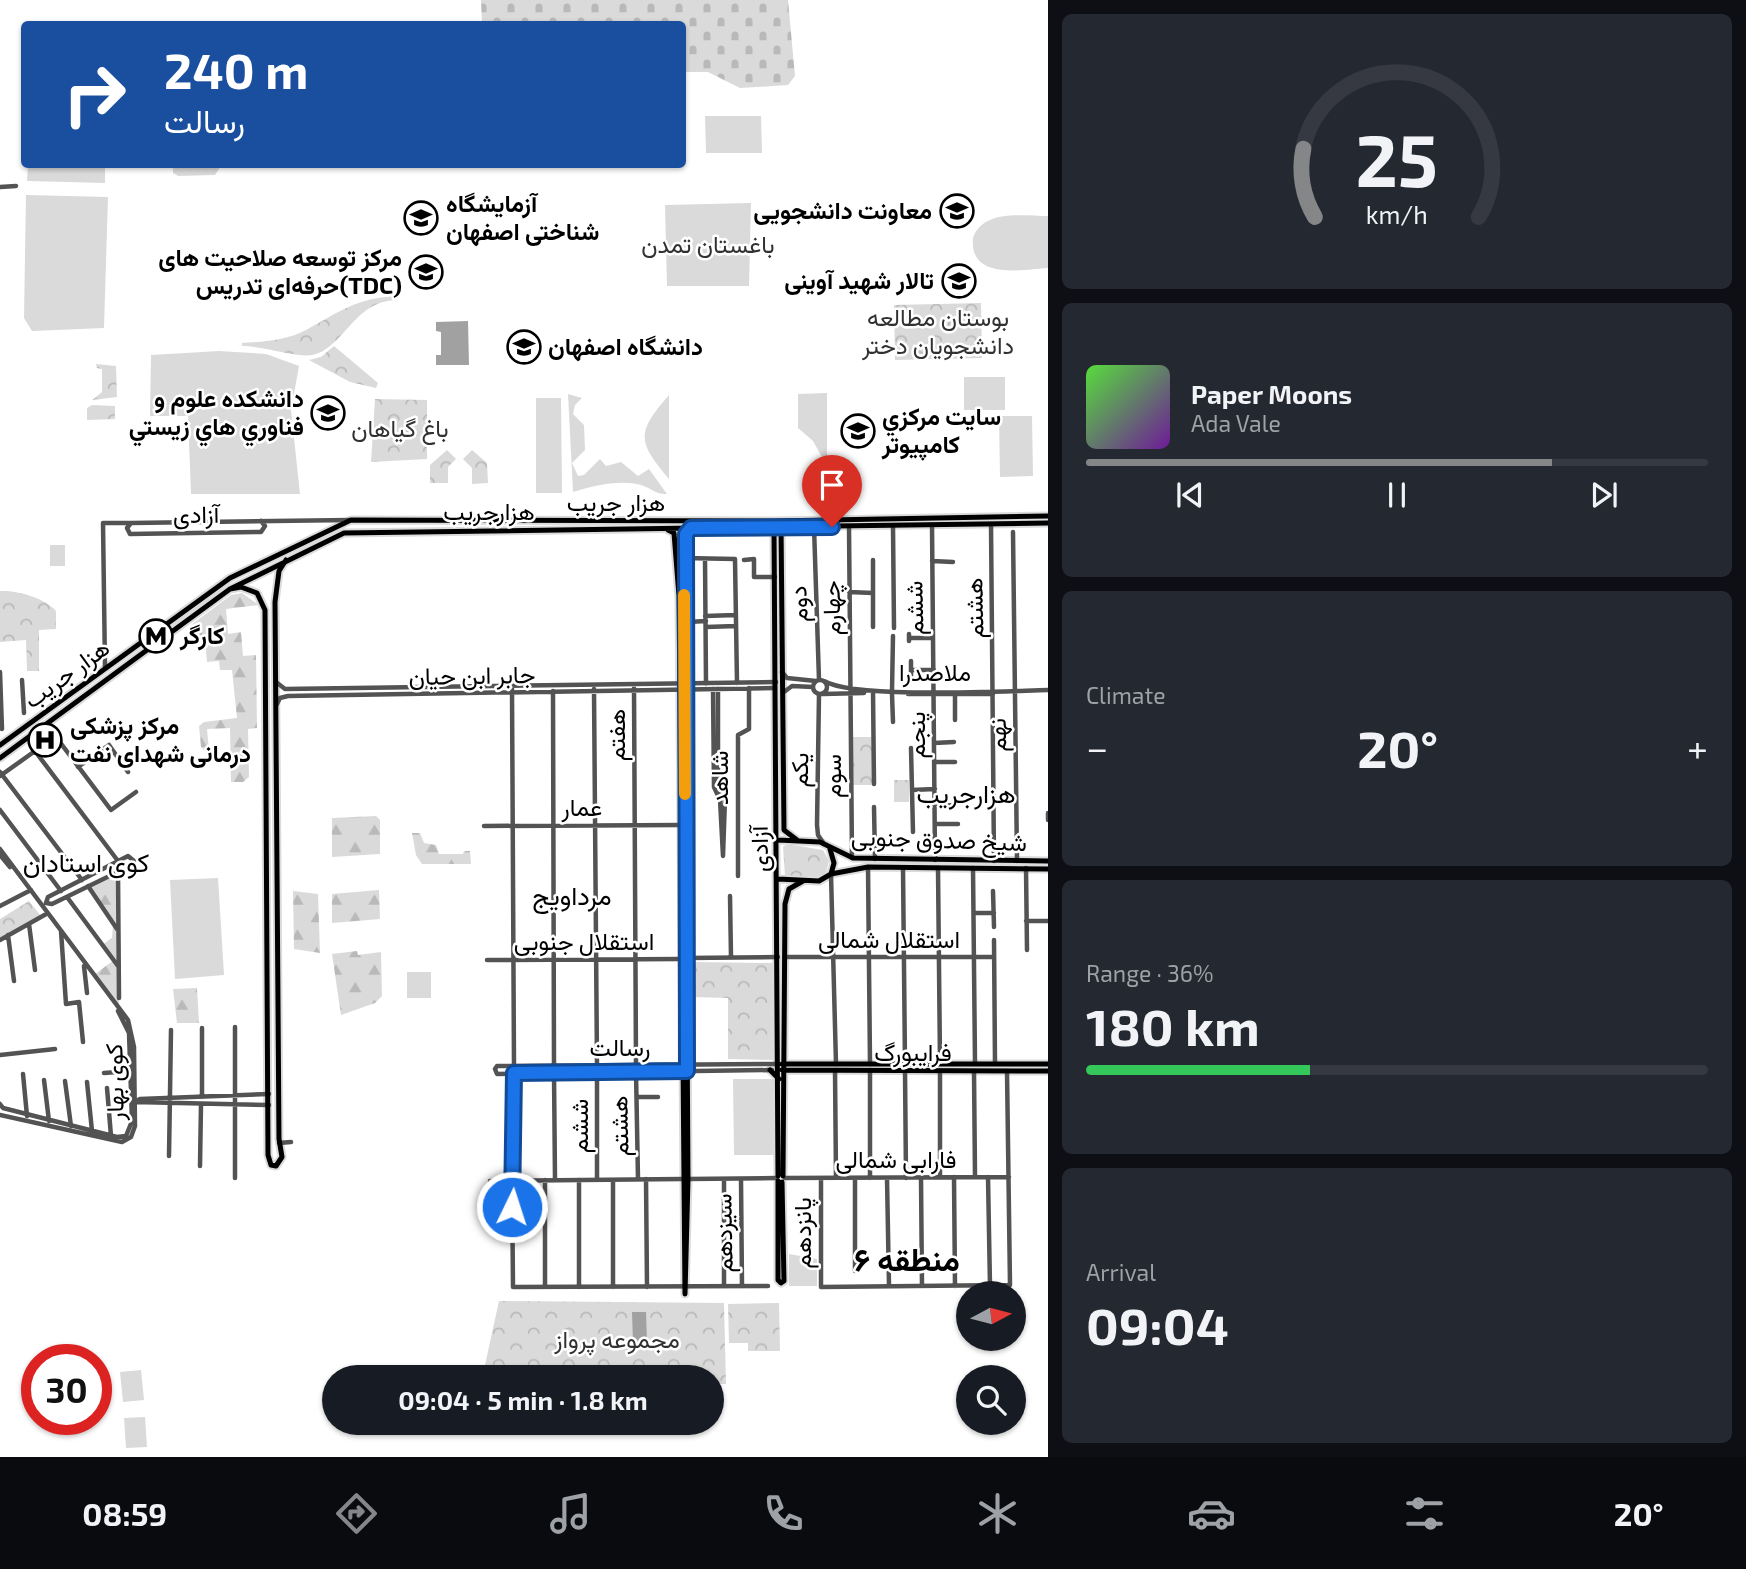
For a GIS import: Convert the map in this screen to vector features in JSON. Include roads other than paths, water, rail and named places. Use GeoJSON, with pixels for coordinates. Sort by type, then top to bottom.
{"type":"FeatureCollection","features":[{"type":"Feature","properties":{"kind":"main road","name":"هزار جریب"},"geometry":{"type":"LineString","coordinates":[[0,745],[230,578],[351,520],[778,524],[928,517],[1048,516]]}},
{"type":"Feature","properties":{"kind":"main road"},"geometry":{"type":"LineString","coordinates":[[928,517],[930,526]]}},
{"type":"Feature","properties":{"kind":"main road","name":"هزارجریب"},"geometry":{"type":"LineString","coordinates":[[0,758],[230,589],[337,536],[369,531],[758,528],[778,524],[849,527],[1048,523]]}},
{"type":"Feature","properties":{"kind":"main road","name":"آزادی"},"geometry":{"type":"LineString","coordinates":[[778,524],[775,577],[782,696],[778,840],[782,1054],[781,1280]]}},
{"type":"Feature","properties":{"kind":"main road","name":"آزادی"},"geometry":{"type":"LineString","coordinates":[[778,524],[776,685],[784,830],[797,840]]}},
{"type":"Feature","properties":{"kind":"main road"},"geometry":{"type":"LineString","coordinates":[[665,528],[674,533],[677,543],[682,596]]}},
{"type":"Feature","properties":{"kind":"main road"},"geometry":{"type":"LineString","coordinates":[[685,1294],[682,596],[686,534],[691,528]]}},
{"type":"Feature","properties":{"kind":"main road"},"geometry":{"type":"LineString","coordinates":[[758,528],[769,535],[775,544]]}},
{"type":"Feature","properties":{"kind":"main road"},"geometry":{"type":"LineString","coordinates":[[230,589],[250,589],[261,597],[265,610],[269,1162],[276,1166],[281,1163],[274,648],[276,585],[286,560]]}},
{"type":"Feature","properties":{"kind":"main road"},"geometry":{"type":"LineString","coordinates":[[266,648],[274,648]]}},
{"type":"Feature","properties":{"kind":"main road"},"geometry":{"type":"LineString","coordinates":[[682,687],[680,825],[683,958]]}},
{"type":"Feature","properties":{"kind":"main road"},"geometry":{"type":"LineString","coordinates":[[267,718],[270,752],[275,749]]}},
{"type":"Feature","properties":{"kind":"main road"},"geometry":{"type":"LineString","coordinates":[[13,735],[19,745]]}},
{"type":"Feature","properties":{"kind":"main road"},"geometry":{"type":"LineString","coordinates":[[267,767],[272,765],[275,789]]}},
{"type":"Feature","properties":{"kind":"main road"},"geometry":{"type":"LineString","coordinates":[[778,840],[824,845]]}},
{"type":"Feature","properties":{"kind":"main road","name":"شیخ صدوق جنوبی"},"geometry":{"type":"LineString","coordinates":[[824,845],[850,858],[1048,860]]}},
{"type":"Feature","properties":{"kind":"main road"},"geometry":{"type":"LineString","coordinates":[[830,849],[834,863],[831,874]]}},
{"type":"Feature","properties":{"kind":"main road"},"geometry":{"type":"LineString","coordinates":[[847,869],[841,866],[850,858]]}},
{"type":"Feature","properties":{"kind":"main road","name":"شیخ صدوق جنوبی"},"geometry":{"type":"LineString","coordinates":[[778,879],[819,881],[847,869],[868,867],[1048,869]]}},
{"type":"Feature","properties":{"kind":"main road","name":"آزادی"},"geometry":{"type":"LineString","coordinates":[[781,957],[786,896],[793,886],[803,881]]}},
{"type":"Feature","properties":{"kind":"main road"},"geometry":{"type":"LineString","coordinates":[[782,1054],[795,1067],[782,1078],[770,1067],[782,1054]]}},
{"type":"Feature","properties":{"kind":"main road","name":"فرایبورگ"},"geometry":{"type":"LineString","coordinates":[[782,1067],[1048,1064]]}},
{"type":"Feature","properties":{"kind":"main road","name":"فرایبورگ"},"geometry":{"type":"LineString","coordinates":[[940,1067],[975,1071],[1048,1071]]}},
{"type":"Feature","properties":{"kind":"street"},"geometry":{"type":"LineString","coordinates":[[0,187],[16,186]]}},
{"type":"Feature","properties":{"kind":"street","name":"آزادی"},"geometry":{"type":"LineString","coordinates":[[104,668],[103,523],[351,520]]}},
{"type":"Feature","properties":{"kind":"street","name":"آزادی"},"geometry":{"type":"LineString","coordinates":[[131,523],[127,528],[130,534],[261,532],[265,526],[261,521]]}},
{"type":"Feature","properties":{"kind":"street","name":"هشتم"},"geometry":{"type":"LineString","coordinates":[[991,524],[993,692]]}},
{"type":"Feature","properties":{"kind":"street"},"geometry":{"type":"LineString","coordinates":[[893,526],[894,628]]}},
{"type":"Feature","properties":{"kind":"street","name":"ششم"},"geometry":{"type":"LineString","coordinates":[[930,526],[934,692]]}},
{"type":"Feature","properties":{"kind":"street","name":"دوم"},"geometry":{"type":"LineString","coordinates":[[814,527],[820,681],[827,688],[821,694]]}},
{"type":"Feature","properties":{"kind":"street","name":"چهارم"},"geometry":{"type":"LineString","coordinates":[[849,527],[850,692]]}},
{"type":"Feature","properties":{"kind":"street","name":"نهم"},"geometry":{"type":"LineString","coordinates":[[1013,532],[1017,861]]}},
{"type":"Feature","properties":{"kind":"street"},"geometry":{"type":"LineString","coordinates":[[684,558],[735,559],[737,683]]}},
{"type":"Feature","properties":{"kind":"street"},"geometry":{"type":"LineString","coordinates":[[705,558],[706,684]]}},
{"type":"Feature","properties":{"kind":"street"},"geometry":{"type":"LineString","coordinates":[[744,560],[754,559],[754,577],[775,577]]}},
{"type":"Feature","properties":{"kind":"street"},"geometry":{"type":"LineString","coordinates":[[873,560],[873,627]]}},
{"type":"Feature","properties":{"kind":"street"},"geometry":{"type":"LineString","coordinates":[[932,561],[953,562]]}},
{"type":"Feature","properties":{"kind":"street"},"geometry":{"type":"LineString","coordinates":[[849,592],[873,593]]}},
{"type":"Feature","properties":{"kind":"street"},"geometry":{"type":"LineString","coordinates":[[688,622],[736,615]]}},
{"type":"Feature","properties":{"kind":"street"},"geometry":{"type":"LineString","coordinates":[[706,621],[736,626]]}},
{"type":"Feature","properties":{"kind":"street"},"geometry":{"type":"LineString","coordinates":[[893,636],[893,722]]}},
{"type":"Feature","properties":{"kind":"street"},"geometry":{"type":"LineString","coordinates":[[909,638],[933,638]]}},
{"type":"Feature","properties":{"kind":"street"},"geometry":{"type":"LineString","coordinates":[[911,661],[911,677]]}},
{"type":"Feature","properties":{"kind":"street","name":"ملاصدرا"},"geometry":{"type":"LineString","coordinates":[[781,666],[787,678],[820,681],[850,692]]}},
{"type":"Feature","properties":{"kind":"street"},"geometry":{"type":"LineString","coordinates":[[911,670],[933,670]]}},
{"type":"Feature","properties":{"kind":"street"},"geometry":{"type":"LineString","coordinates":[[0,672],[2,729]]}},
{"type":"Feature","properties":{"kind":"street"},"geometry":{"type":"LineString","coordinates":[[274,678],[279,687],[287,689],[285,693],[288,696],[280,698],[274,711]]}},
{"type":"Feature","properties":{"kind":"street"},"geometry":{"type":"LineString","coordinates":[[22,680],[24,713]]}},
{"type":"Feature","properties":{"kind":"street"},"geometry":{"type":"LineString","coordinates":[[782,696],[788,687],[813,687],[820,681]]}},
{"type":"Feature","properties":{"kind":"street"},"geometry":{"type":"LineString","coordinates":[[682,687],[737,683],[776,685]]}},
{"type":"Feature","properties":{"kind":"street"},"geometry":{"type":"LineString","coordinates":[[682,687],[715,689],[776,685]]}},
{"type":"Feature","properties":{"kind":"street"},"geometry":{"type":"LineString","coordinates":[[383,687],[383,695]]}},
{"type":"Feature","properties":{"kind":"street","name":"جابر ابن حیان"},"geometry":{"type":"LineString","coordinates":[[288,696],[682,687]]}},
{"type":"Feature","properties":{"kind":"street"},"geometry":{"type":"LineString","coordinates":[[813,687],[821,694]]}},
{"type":"Feature","properties":{"kind":"street","name":"هفتم"},"geometry":{"type":"LineString","coordinates":[[634,688],[635,826]]}},
{"type":"Feature","properties":{"kind":"street","name":"شاهد"},"geometry":{"type":"LineString","coordinates":[[738,876],[738,735],[749,729],[749,688]]}},
{"type":"Feature","properties":{"kind":"street","name":"جابر ابن حیان"},"geometry":{"type":"LineString","coordinates":[[287,689],[594,689]]}},
{"type":"Feature","properties":{"kind":"street"},"geometry":{"type":"LineString","coordinates":[[512,689],[514,1066]]}},
{"type":"Feature","properties":{"kind":"street"},"geometry":{"type":"LineString","coordinates":[[594,689],[597,1069]]}},
{"type":"Feature","properties":{"kind":"street"},"geometry":{"type":"LineString","coordinates":[[715,689],[718,786],[725,799],[723,856],[720,800],[714,787],[715,689]]}},
{"type":"Feature","properties":{"kind":"street"},"geometry":{"type":"LineString","coordinates":[[553,691],[554,1066]]}},
{"type":"Feature","properties":{"kind":"street","name":"ملاصدرا"},"geometry":{"type":"LineString","coordinates":[[821,694],[1048,691]]}},
{"type":"Feature","properties":{"kind":"street","name":"سوم"},"geometry":{"type":"LineString","coordinates":[[850,692],[850,858]]}},
{"type":"Feature","properties":{"kind":"street"},"geometry":{"type":"LineString","coordinates":[[873,692],[874,784]]}},
{"type":"Feature","properties":{"kind":"street","name":"ملاصدرا"},"geometry":{"type":"LineString","coordinates":[[934,692],[993,692]]}},
{"type":"Feature","properties":{"kind":"street","name":"پنجم"},"geometry":{"type":"LineString","coordinates":[[934,692],[935,860]]}},
{"type":"Feature","properties":{"kind":"street"},"geometry":{"type":"LineString","coordinates":[[993,692],[994,861]]}},
{"type":"Feature","properties":{"kind":"street","name":"یکم"},"geometry":{"type":"LineString","coordinates":[[821,694],[817,825],[818,835],[824,845]]}},
{"type":"Feature","properties":{"kind":"street"},"geometry":{"type":"LineString","coordinates":[[955,694],[955,720]]}},
{"type":"Feature","properties":{"kind":"street"},"geometry":{"type":"LineString","coordinates":[[47,725],[111,810],[136,792]]}},
{"type":"Feature","properties":{"kind":"street"},"geometry":{"type":"LineString","coordinates":[[934,743],[954,742]]}},
{"type":"Feature","properties":{"kind":"street"},"geometry":{"type":"LineString","coordinates":[[78,767],[109,745],[128,772]]}},
{"type":"Feature","properties":{"kind":"street"},"geometry":{"type":"LineString","coordinates":[[911,748],[913,832]]}},
{"type":"Feature","properties":{"kind":"street"},"geometry":{"type":"LineString","coordinates":[[82,880],[1,774],[35,751],[118,861]]}},
{"type":"Feature","properties":{"kind":"street"},"geometry":{"type":"LineString","coordinates":[[934,762],[955,762]]}},
{"type":"Feature","properties":{"kind":"street"},"geometry":{"type":"LineString","coordinates":[[912,790],[935,789]]}},
{"type":"Feature","properties":{"kind":"street"},"geometry":{"type":"LineString","coordinates":[[935,806],[957,805]]}},
{"type":"Feature","properties":{"kind":"street"},"geometry":{"type":"LineString","coordinates":[[874,807],[875,859]]}},
{"type":"Feature","properties":{"kind":"street"},"geometry":{"type":"LineString","coordinates":[[0,810],[61,891]]}},
{"type":"Feature","properties":{"kind":"street"},"geometry":{"type":"LineString","coordinates":[[1048,813],[1048,820]]}},
{"type":"Feature","properties":{"kind":"street"},"geometry":{"type":"LineString","coordinates":[[935,824],[958,824]]}},
{"type":"Feature","properties":{"kind":"street","name":"عمار"},"geometry":{"type":"LineString","coordinates":[[484,826],[680,825]]}},
{"type":"Feature","properties":{"kind":"street"},"geometry":{"type":"LineString","coordinates":[[635,826],[636,1069]]}},
{"type":"Feature","properties":{"kind":"street","name":"کوی بهار"},"geometry":{"type":"LineString","coordinates":[[0,852],[128,1029],[133,1071]]}},
{"type":"Feature","properties":{"kind":"street"},"geometry":{"type":"LineString","coordinates":[[128,856],[134,861],[118,872],[50,905],[46,903],[48,897],[128,856]]}},
{"type":"Feature","properties":{"kind":"street"},"geometry":{"type":"LineString","coordinates":[[868,867],[870,1178]]}},
{"type":"Feature","properties":{"kind":"street"},"geometry":{"type":"LineString","coordinates":[[903,867],[906,1178]]}},
{"type":"Feature","properties":{"kind":"street"},"geometry":{"type":"LineString","coordinates":[[938,868],[940,1177]]}},
{"type":"Feature","properties":{"kind":"street"},"geometry":{"type":"LineString","coordinates":[[973,868],[975,1063]]}},
{"type":"Feature","properties":{"kind":"street"},"geometry":{"type":"LineString","coordinates":[[1026,868],[1027,950]]}},
{"type":"Feature","properties":{"kind":"street"},"geometry":{"type":"LineString","coordinates":[[118,872],[119,998]]}},
{"type":"Feature","properties":{"kind":"street"},"geometry":{"type":"LineString","coordinates":[[831,874],[836,1178]]}},
{"type":"Feature","properties":{"kind":"street"},"geometry":{"type":"LineString","coordinates":[[88,886],[118,931]]}},
{"type":"Feature","properties":{"kind":"street"},"geometry":{"type":"LineString","coordinates":[[0,906],[30,890]]}},
{"type":"Feature","properties":{"kind":"street"},"geometry":{"type":"LineString","coordinates":[[993,891],[994,927]]}},
{"type":"Feature","properties":{"kind":"street"},"geometry":{"type":"LineString","coordinates":[[730,896],[731,957]]}},
{"type":"Feature","properties":{"kind":"street"},"geometry":{"type":"LineString","coordinates":[[67,897],[119,967]]}},
{"type":"Feature","properties":{"kind":"street"},"geometry":{"type":"LineString","coordinates":[[974,913],[994,913]]}},
{"type":"Feature","properties":{"kind":"street"},"geometry":{"type":"LineString","coordinates":[[0,940],[47,914]]}},
{"type":"Feature","properties":{"kind":"street"},"geometry":{"type":"LineString","coordinates":[[1026,920],[1048,920]]}},
{"type":"Feature","properties":{"kind":"street"},"geometry":{"type":"LineString","coordinates":[[29,924],[35,971]]}},
{"type":"Feature","properties":{"kind":"street"},"geometry":{"type":"LineString","coordinates":[[60,932],[66,1004],[79,1002],[83,1042]]}},
{"type":"Feature","properties":{"kind":"street","name":"کوی بهار"},"geometry":{"type":"LineString","coordinates":[[1,1108],[122,1142],[129,1139],[134,1131],[132,1034],[128,1020],[60,932]]}},
{"type":"Feature","properties":{"kind":"street"},"geometry":{"type":"LineString","coordinates":[[8,935],[14,981]]}},
{"type":"Feature","properties":{"kind":"street"},"geometry":{"type":"LineString","coordinates":[[994,940],[995,1063]]}},
{"type":"Feature","properties":{"kind":"street","name":"استقلال جنوبی"},"geometry":{"type":"LineString","coordinates":[[487,960],[731,957]]}},
{"type":"Feature","properties":{"kind":"street","name":"استقلال شمالی"},"geometry":{"type":"LineString","coordinates":[[731,957],[994,957]]}},
{"type":"Feature","properties":{"kind":"street"},"geometry":{"type":"LineString","coordinates":[[84,966],[87,993]]}},
{"type":"Feature","properties":{"kind":"street"},"geometry":{"type":"LineString","coordinates":[[235,1027],[235,1178]]}},
{"type":"Feature","properties":{"kind":"street"},"geometry":{"type":"LineString","coordinates":[[202,1028],[202,1097]]}},
{"type":"Feature","properties":{"kind":"street"},"geometry":{"type":"LineString","coordinates":[[169,1156],[171,1030]]}},
{"type":"Feature","properties":{"kind":"street"},"geometry":{"type":"LineString","coordinates":[[0,1055],[55,1049]]}},
{"type":"Feature","properties":{"kind":"street","name":"رسالت"},"geometry":{"type":"LineString","coordinates":[[597,1069],[497,1074],[497,1066],[597,1069],[782,1067]]}},
{"type":"Feature","properties":{"kind":"street","name":"ششم"},"geometry":{"type":"LineString","coordinates":[[597,1069],[597,1180]]}},
{"type":"Feature","properties":{"kind":"street","name":"هشتم"},"geometry":{"type":"LineString","coordinates":[[636,1069],[638,1180]]}},
{"type":"Feature","properties":{"kind":"street"},"geometry":{"type":"LineString","coordinates":[[104,1073],[133,1071]]}},
{"type":"Feature","properties":{"kind":"street"},"geometry":{"type":"LineString","coordinates":[[975,1071],[975,1177]]}},
{"type":"Feature","properties":{"kind":"street"},"geometry":{"type":"LineString","coordinates":[[1007,1071],[1010,1281]]}},
{"type":"Feature","properties":{"kind":"street"},"geometry":{"type":"LineString","coordinates":[[514,1073],[513,1287],[768,1286]]}},
{"type":"Feature","properties":{"kind":"street"},"geometry":{"type":"LineString","coordinates":[[554,1073],[555,1180]]}},
{"type":"Feature","properties":{"kind":"street"},"geometry":{"type":"LineString","coordinates":[[23,1074],[27,1116]]}},
{"type":"Feature","properties":{"kind":"street"},"geometry":{"type":"LineString","coordinates":[[44,1080],[49,1121]]}},
{"type":"Feature","properties":{"kind":"street"},"geometry":{"type":"LineString","coordinates":[[65,1082],[71,1126]]}},
{"type":"Feature","properties":{"kind":"street"},"geometry":{"type":"LineString","coordinates":[[87,1082],[92,1132]]}},
{"type":"Feature","properties":{"kind":"street"},"geometry":{"type":"LineString","coordinates":[[107,1088],[111,1136]]}},
{"type":"Feature","properties":{"kind":"street"},"geometry":{"type":"LineString","coordinates":[[133,1102],[269,1093]]}},
{"type":"Feature","properties":{"kind":"street"},"geometry":{"type":"LineString","coordinates":[[637,1097],[658,1097]]}},
{"type":"Feature","properties":{"kind":"street"},"geometry":{"type":"LineString","coordinates":[[133,1102],[270,1105]]}},
{"type":"Feature","properties":{"kind":"street","name":"کوی بهار"},"geometry":{"type":"LineString","coordinates":[[1,1108],[92,1132],[122,1137],[129,1133],[133,1102]]}},
{"type":"Feature","properties":{"kind":"street"},"geometry":{"type":"LineString","coordinates":[[200,1166],[201,1104]]}},
{"type":"Feature","properties":{"kind":"street"},"geometry":{"type":"LineString","coordinates":[[279,1143],[291,1142]]}},
{"type":"Feature","properties":{"kind":"street"},"geometry":{"type":"LineString","coordinates":[[887,1178],[889,1286],[956,1286],[954,1177]]}},
{"type":"Feature","properties":{"kind":"street"},"geometry":{"type":"LineString","coordinates":[[988,1177],[990,1281]]}},
{"type":"Feature","properties":{"kind":"street","name":"فارابی شمالی"},"geometry":{"type":"LineString","coordinates":[[490,1181],[1009,1177]]}},
{"type":"Feature","properties":{"kind":"street","name":"پانزدهم"},"geometry":{"type":"LineString","coordinates":[[821,1178],[821,1287],[889,1286]]}},
{"type":"Feature","properties":{"kind":"street"},"geometry":{"type":"LineString","coordinates":[[855,1178],[855,1270]]}},
{"type":"Feature","properties":{"kind":"street"},"geometry":{"type":"LineString","coordinates":[[921,1178],[922,1286]]}},
{"type":"Feature","properties":{"kind":"street"},"geometry":{"type":"LineString","coordinates":[[646,1179],[647,1287]]}},
{"type":"Feature","properties":{"kind":"street"},"geometry":{"type":"LineString","coordinates":[[724,1179],[724,1286]]}},
{"type":"Feature","properties":{"kind":"street","name":"سیزدهم"},"geometry":{"type":"LineString","coordinates":[[741,1179],[742,1286]]}},
{"type":"Feature","properties":{"kind":"street"},"geometry":{"type":"LineString","coordinates":[[545,1180],[545,1287]]}},
{"type":"Feature","properties":{"kind":"street"},"geometry":{"type":"LineString","coordinates":[[579,1180],[579,1287]]}},
{"type":"Feature","properties":{"kind":"street"},"geometry":{"type":"LineString","coordinates":[[613,1180],[613,1287]]}},
{"type":"Feature","properties":{"kind":"place","name":"معاونت دانشجویی"},"geometry":{"type":"Point","coordinates":[957,211]}},
{"type":"Feature","properties":{"kind":"place","name":"آزمایشگاه شناختی اصفهان"},"geometry":{"type":"Point","coordinates":[421,218]}},
{"type":"Feature","properties":{"kind":"place","name":"مرکز توسعه صلاحیت های حرفه‌ای تدریس(TDC)"},"geometry":{"type":"Point","coordinates":[426,272]}},
{"type":"Feature","properties":{"kind":"place","name":"تالار شهید آوینی"},"geometry":{"type":"Point","coordinates":[959,281]}},
{"type":"Feature","properties":{"kind":"place","name":"دانشگاه اصفهان"},"geometry":{"type":"Point","coordinates":[524,347]}},
{"type":"Feature","properties":{"kind":"place","name":"دانشکده علوم و فناوري هاي زيستي"},"geometry":{"type":"Point","coordinates":[328,413]}},
{"type":"Feature","properties":{"kind":"place","name":"سايت مرکزي کامپيوتر"},"geometry":{"type":"Point","coordinates":[858,431]}},
{"type":"Feature","properties":{"kind":"place","name":"کارگر"},"geometry":{"type":"Point","coordinates":[156,636]}},
{"type":"Feature","properties":{"kind":"place","name":"مرکز پزشکی درمانی شهدای نفت"},"geometry":{"type":"Point","coordinates":[45,740]}},
{"type":"Feature","properties":{"kind":"district","name":"هزارجریب"},"geometry":{"type":"Point","coordinates":[966,794]}},
{"type":"Feature","properties":{"kind":"district","name":"کوی استادان"},"geometry":{"type":"Point","coordinates":[86,863]}},
{"type":"Feature","properties":{"kind":"district","name":"مرداویج"},"geometry":{"type":"Point","coordinates":[572,896]}},
{"type":"Feature","properties":{"kind":"district","name":"منطقه ۶"},"geometry":{"type":"Point","coordinates":[907,1260]}},
{"type":"Feature","properties":{"kind":"park label","name":"باغستان تمدن"},"geometry":{"type":"Point","coordinates":[708,245]}},
{"type":"Feature","properties":{"kind":"park label","name":"بوستان مطالعه دانشجویان دختر"},"geometry":{"type":"Point","coordinates":[938,332]}},
{"type":"Feature","properties":{"kind":"park label","name":"باغ گیاهان"},"geometry":{"type":"Point","coordinates":[400,429]}},
{"type":"Feature","properties":{"kind":"park label","name":"مجموعه پرواز"},"geometry":{"type":"Point","coordinates":[617,1340]}}]}
